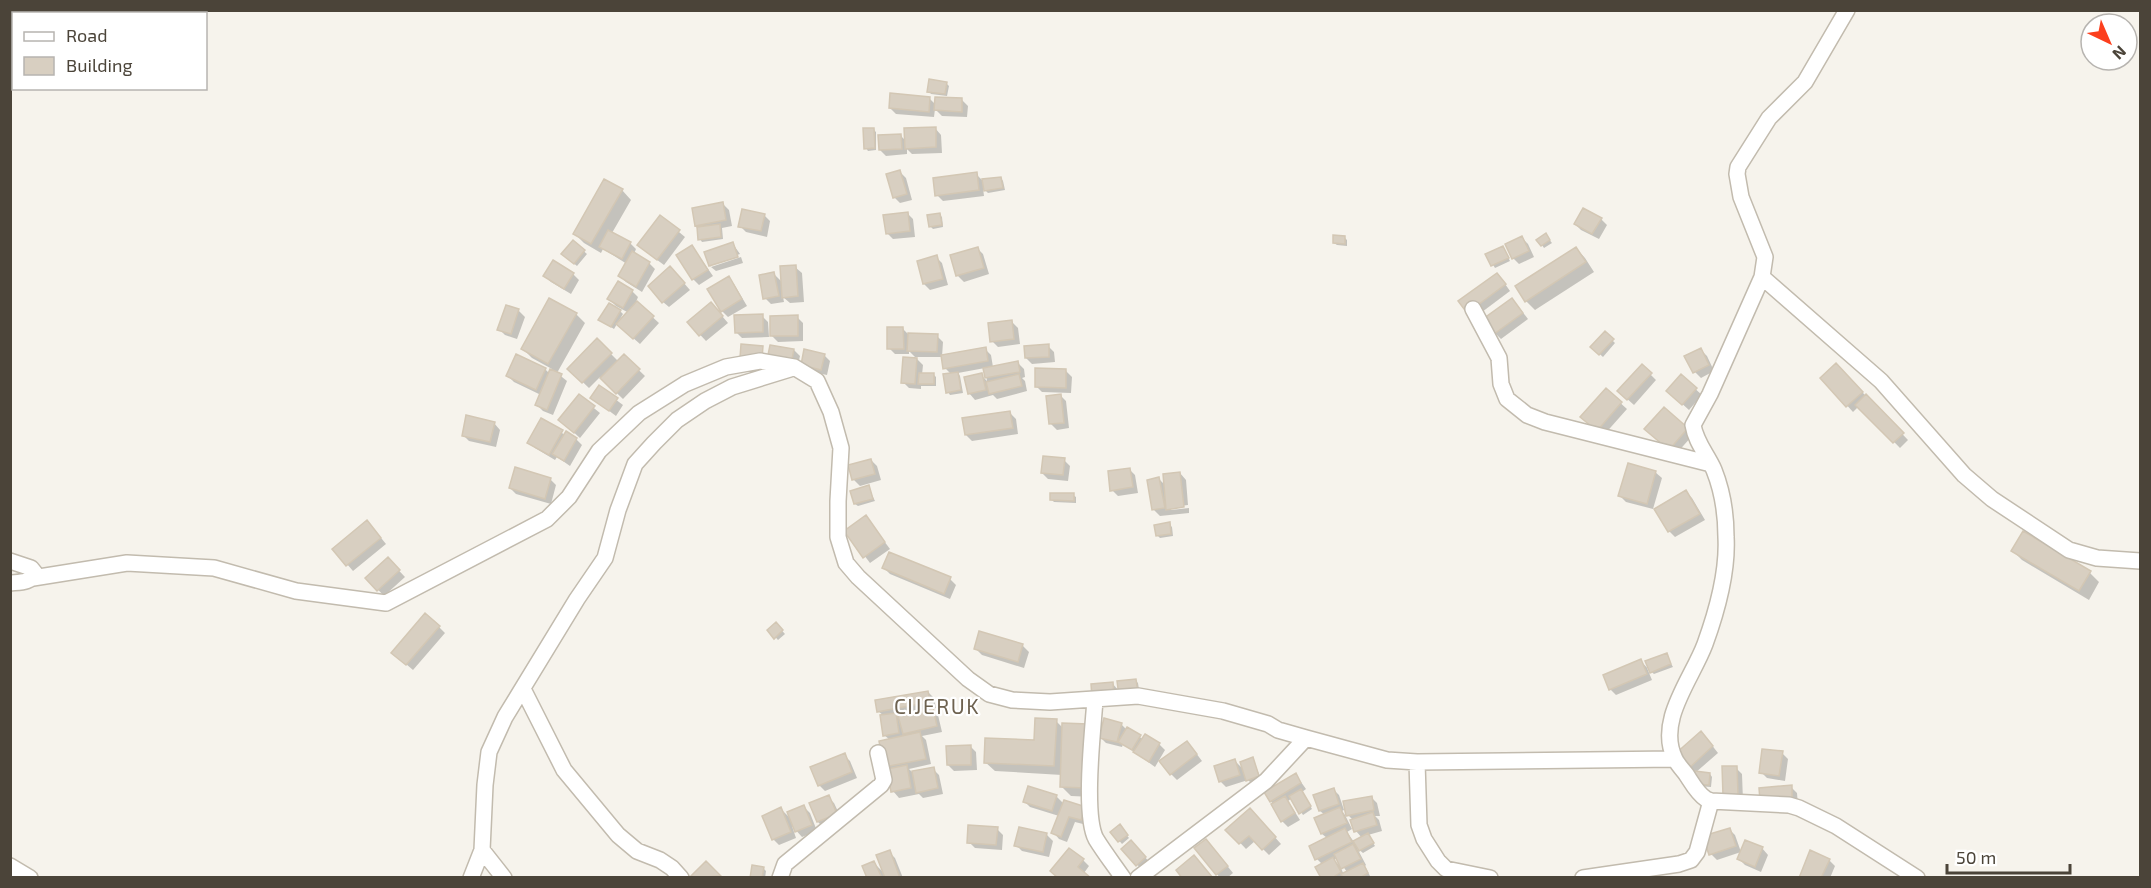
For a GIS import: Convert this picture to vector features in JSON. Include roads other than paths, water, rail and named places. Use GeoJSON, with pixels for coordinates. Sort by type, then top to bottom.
{"type":"FeatureCollection","features":[{"type":"Feature","properties":{"kind":"street"},"geometry":{"type":"LineString","coordinates":[[1847,10],[1802,87],[1769,118],[1740,160],[1738,167],[1741,197],[1765,257],[1762,278],[1710,394],[1693,425],[1695,438],[1711,464],[1719,488],[1726,538],[1723,580],[1704,646],[1673,712],[1670,744],[1675,759],[1702,796],[1711,801],[1789,805],[1799,808],[1836,826],[1917,878]]}},
{"type":"Feature","properties":{"kind":"street"},"geometry":{"type":"LineString","coordinates":[[1762,278],[1881,381],[1964,475],[1992,499],[2069,550],[2097,558],[2140,561]]}},
{"type":"Feature","properties":{"kind":"street"},"geometry":{"type":"LineString","coordinates":[[1473,309],[1499,358],[1501,384],[1507,399],[1527,415],[1545,422],[1711,464]]}},
{"type":"Feature","properties":{"kind":"street"},"geometry":{"type":"LineString","coordinates":[[10,582],[128,563],[214,568],[296,591],[386,603],[547,519],[569,497],[598,451],[639,412],[685,384],[726,367],[759,361],[794,367],[817,381],[831,412],[841,448],[838,537],[846,563],[858,577],[968,678],[989,694],[1012,700],[1050,702],[1138,696],[1223,711],[1268,724],[1278,730],[1387,760],[1417,762],[1675,759]]}},
{"type":"Feature","properties":{"kind":"street"},"geometry":{"type":"LineString","coordinates":[[471,878],[482,850],[489,752],[505,717],[577,599],[605,558],[618,510],[635,464],[677,420],[705,401],[732,387],[794,367]]}},
{"type":"Feature","properties":{"kind":"street"},"geometry":{"type":"LineString","coordinates":[[10,561],[34,570],[33,578]]}},
{"type":"Feature","properties":{"kind":"street"},"geometry":{"type":"LineString","coordinates":[[523,689],[564,770],[618,835],[637,851],[660,860],[672,868],[681,878]]}},
{"type":"Feature","properties":{"kind":"street"},"geometry":{"type":"LineString","coordinates":[[1095,700],[1091,758],[1091,815],[1095,837],[1123,878]]}},
{"type":"Feature","properties":{"kind":"street"},"geometry":{"type":"LineString","coordinates":[[1138,878],[1266,780],[1306,738]]}},
{"type":"Feature","properties":{"kind":"street"},"geometry":{"type":"LineString","coordinates":[[780,878],[785,864],[881,785],[884,780],[878,753]]}},
{"type":"Feature","properties":{"kind":"street"},"geometry":{"type":"LineString","coordinates":[[1417,762],[1419,825],[1424,840],[1447,873],[1490,878]]}},
{"type":"Feature","properties":{"kind":"street"},"geometry":{"type":"LineString","coordinates":[[1583,878],[1679,864],[1691,860],[1697,852],[1711,801]]}},
{"type":"Feature","properties":{"kind":"street"},"geometry":{"type":"LineString","coordinates":[[482,850],[504,878]]}},
{"type":"Feature","properties":{"kind":"street"},"geometry":{"type":"LineString","coordinates":[[10,867],[30,878]]}},
{"type":"Feature","properties":{"kind":"district","name":"CIJERUK"},"geometry":{"type":"Point","coordinates":[937,707]}}]}
